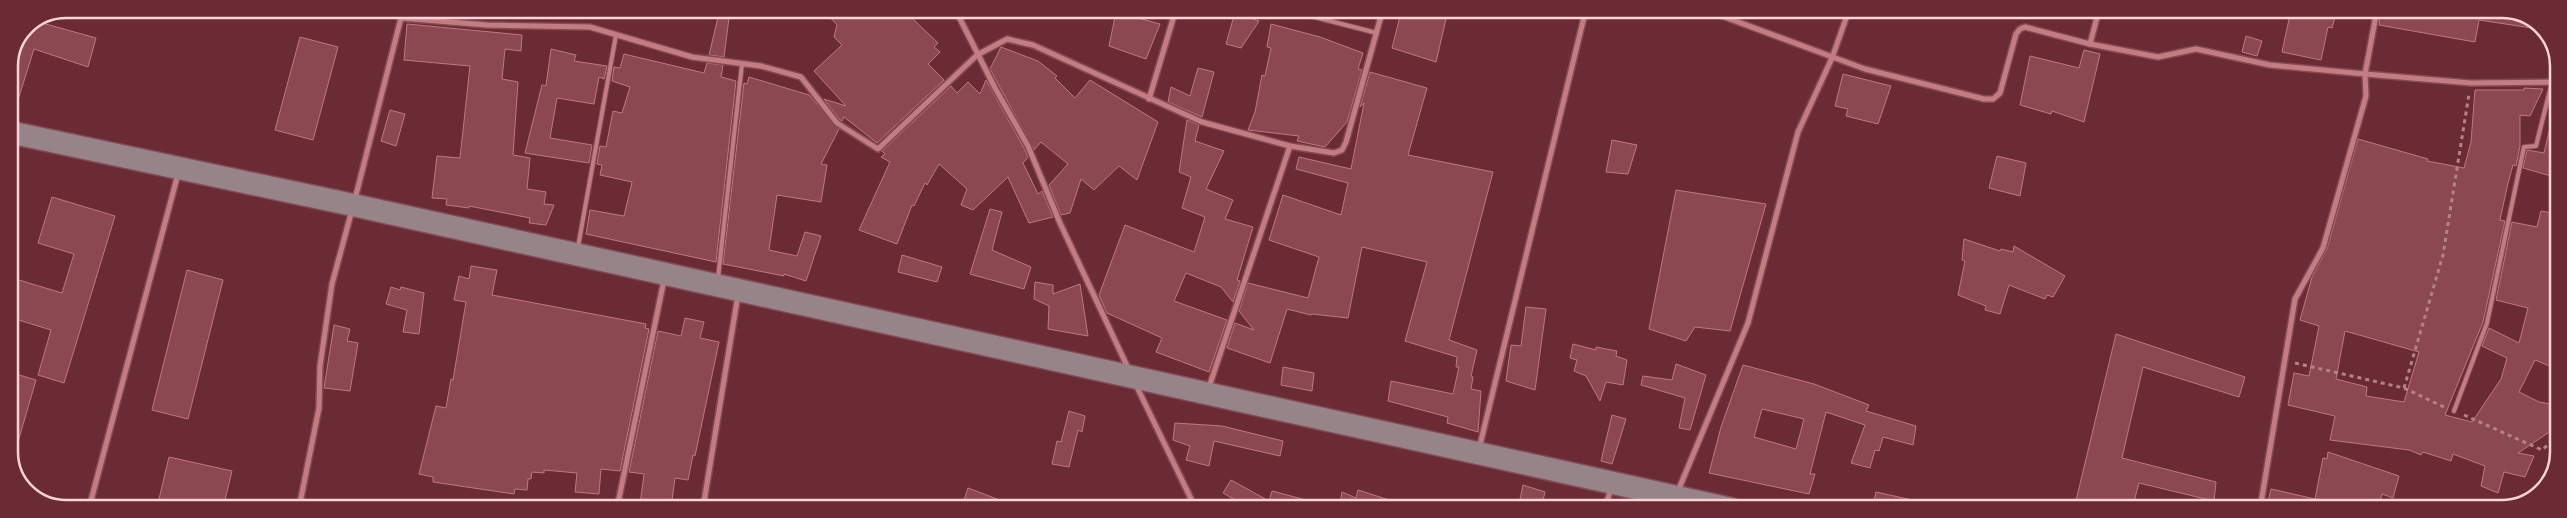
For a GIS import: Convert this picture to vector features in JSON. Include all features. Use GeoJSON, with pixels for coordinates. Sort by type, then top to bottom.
{"type":"FeatureCollection","features":[{"type":"Feature","properties":{"kind":"main road"},"geometry":{"type":"LineString","coordinates":[[18,134],[353,205],[1689,500]]}},
{"type":"Feature","properties":{"kind":"street"},"geometry":{"type":"LineString","coordinates":[[958,17],[1028,146],[1060,223],[1192,500]]}},
{"type":"Feature","properties":{"kind":"street"},"geometry":{"type":"LineString","coordinates":[[1149,99],[1174,17]]}},
{"type":"Feature","properties":{"kind":"street"},"geometry":{"type":"LineString","coordinates":[[301,500],[319,408],[320,366],[332,284],[401,18],[487,25],[590,27],[692,57],[761,66],[800,77],[837,123],[878,149],[977,55],[1007,39],[1033,44],[1202,122],[1290,146],[1334,153],[1342,150],[1381,17]]}},
{"type":"Feature","properties":{"kind":"street"},"geometry":{"type":"LineString","coordinates":[[1478,452],[1584,17]]}},
{"type":"Feature","properties":{"kind":"street"},"geometry":{"type":"LineString","coordinates":[[1722,17],[1865,69],[1993,99],[2000,93],[2016,34],[2025,27],[2090,44],[2158,58],[2196,49],[2270,65],[2365,74],[2471,83],[2549,82]]}},
{"type":"Feature","properties":{"kind":"street"},"geometry":{"type":"LineString","coordinates":[[1675,497],[1748,322],[1798,132],[1832,58],[1847,17]]}},
{"type":"Feature","properties":{"kind":"street"},"geometry":{"type":"LineString","coordinates":[[2090,44],[2097,17]]}},
{"type":"Feature","properties":{"kind":"street"},"geometry":{"type":"LineString","coordinates":[[2262,500],[2295,300],[2323,248],[2337,200],[2366,96],[2365,74],[2376,17]]}},
{"type":"Feature","properties":{"kind":"street"},"geometry":{"type":"LineString","coordinates":[[1208,393],[1290,146]]}},
{"type":"Feature","properties":{"kind":"street"},"geometry":{"type":"LineString","coordinates":[[91,500],[180,168]]}},
{"type":"Feature","properties":{"kind":"street"},"geometry":{"type":"LineString","coordinates":[[619,500],[665,275]]}},
{"type":"Feature","properties":{"kind":"street"},"geometry":{"type":"LineString","coordinates":[[704,500],[728,288]]}},
{"type":"Feature","properties":{"kind":"street"},"geometry":{"type":"LineString","coordinates":[[1607,500],[1613,482]]}},
{"type":"Feature","properties":{"kind":"lane"},"geometry":{"type":"LineString","coordinates":[[1314,17],[1376,33]]}},
{"type":"Feature","properties":{"kind":"lane"},"geometry":{"type":"LineString","coordinates":[[576,255],[616,35]]}},
{"type":"Feature","properties":{"kind":"lane"},"geometry":{"type":"LineString","coordinates":[[728,288],[742,64]]}},
{"type":"Feature","properties":{"kind":"lane"},"geometry":{"type":"LineString","coordinates":[[2454,411],[2487,323],[2524,147],[2536,146],[2549,102]]}},
{"type":"Feature","properties":{"kind":"path"},"geometry":{"type":"LineString","coordinates":[[2404,388],[2443,255],[2471,83]]}},
{"type":"Feature","properties":{"kind":"path"},"geometry":{"type":"LineString","coordinates":[[2285,360],[2404,388],[2542,450],[2550,443]]}},
{"type":"Feature","properties":{"kind":"building"},"geometry":{"type":"Polygon","coordinates":[[[718,17],[729,17],[724,57],[709,55],[718,17]]]}},
{"type":"Feature","properties":{"kind":"building"},"geometry":{"type":"Polygon","coordinates":[[[830,17],[914,17],[913,19],[938,43],[934,47],[940,52],[928,64],[944,80],[877,143],[844,117],[842,121],[840,120],[824,99],[846,106],[814,71],[842,45],[834,37],[837,25],[830,17]]]}},
{"type":"Feature","properties":{"kind":"building"},"geometry":{"type":"Polygon","coordinates":[[[1115,17],[1134,17],[1160,24],[1146,59],[1109,46],[1115,17]]]}},
{"type":"Feature","properties":{"kind":"building"},"geometry":{"type":"Polygon","coordinates":[[[1234,17],[1248,17],[1259,21],[1241,48],[1226,44],[1234,17]]]}},
{"type":"Feature","properties":{"kind":"building"},"geometry":{"type":"Polygon","coordinates":[[[1400,17],[1437,17],[1446,19],[1436,62],[1392,48],[1400,17]]]}},
{"type":"Feature","properties":{"kind":"building"},"geometry":{"type":"Polygon","coordinates":[[[2290,17],[2335,17],[2332,28],[2328,27],[2321,60],[2282,52],[2290,17]]]}},
{"type":"Feature","properties":{"kind":"building"},"geometry":{"type":"Polygon","coordinates":[[[2380,17],[2501,17],[2517,20],[2531,28],[2479,20],[2475,42],[2379,25],[2380,17]]]}},
{"type":"Feature","properties":{"kind":"building"},"geometry":{"type":"Polygon","coordinates":[[[43,23],[96,38],[88,67],[34,49],[18,100],[18,56],[26,39],[39,26],[43,23]]]}},
{"type":"Feature","properties":{"kind":"building"},"geometry":{"type":"Polygon","coordinates":[[[407,24],[522,35],[521,51],[505,49],[502,79],[518,82],[513,155],[530,158],[527,189],[546,192],[544,204],[554,205],[546,225],[529,223],[530,218],[469,206],[469,208],[446,205],[447,199],[432,198],[437,156],[460,158],[470,66],[404,60],[407,24]]]}},
{"type":"Feature","properties":{"kind":"building"},"geometry":{"type":"Polygon","coordinates":[[[1271,24],[1320,37],[1363,53],[1358,69],[1362,70],[1347,122],[1325,147],[1297,141],[1299,136],[1248,130],[1255,112],[1262,75],[1265,76],[1271,48],[1267,47],[1271,24]]]}},
{"type":"Feature","properties":{"kind":"building"},"geometry":{"type":"Polygon","coordinates":[[[2246,36],[2262,41],[2257,56],[2242,52],[2246,36]]]}},
{"type":"Feature","properties":{"kind":"building"},"geometry":{"type":"Polygon","coordinates":[[[300,37],[338,47],[313,140],[275,130],[300,37]]]}},
{"type":"Feature","properties":{"kind":"building"},"geometry":{"type":"Polygon","coordinates":[[[1001,47],[1038,61],[1057,76],[1055,78],[1075,98],[1090,80],[1158,122],[1137,180],[1119,166],[1094,190],[1081,179],[1070,213],[1061,215],[1049,185],[1068,164],[1041,142],[1034,150],[990,69],[1001,47]]]}},
{"type":"Feature","properties":{"kind":"building"},"geometry":{"type":"Polygon","coordinates":[[[551,49],[576,55],[574,61],[607,66],[604,79],[599,77],[594,104],[557,98],[550,138],[592,145],[589,163],[525,153],[542,85],[546,86],[551,49]]]}},
{"type":"Feature","properties":{"kind":"building"},"geometry":{"type":"Polygon","coordinates":[[[2084,50],[2100,54],[2084,122],[2052,111],[2051,114],[2020,105],[2030,56],[2079,68],[2084,50]]]}},
{"type":"Feature","properties":{"kind":"building"},"geometry":{"type":"Polygon","coordinates":[[[624,54],[704,73],[707,63],[723,65],[721,77],[736,81],[716,262],[586,234],[590,210],[624,216],[632,182],[600,175],[602,165],[597,164],[600,146],[606,147],[613,111],[622,113],[630,87],[612,81],[614,67],[620,68],[624,54]]]}},
{"type":"Feature","properties":{"kind":"building"},"geometry":{"type":"Polygon","coordinates":[[[1198,68],[1214,72],[1202,117],[1168,102],[1171,87],[1190,96],[1198,68]]]}},
{"type":"Feature","properties":{"kind":"building"},"geometry":{"type":"Polygon","coordinates":[[[1370,72],[1427,88],[1408,155],[1493,172],[1449,340],[1477,350],[1471,376],[1473,377],[1471,389],[1481,391],[1478,432],[1447,423],[1448,417],[1388,401],[1391,381],[1453,394],[1459,367],[1456,367],[1457,357],[1405,341],[1427,262],[1362,247],[1348,318],[1311,315],[1287,309],[1270,363],[1227,348],[1235,323],[1254,330],[1239,311],[1248,283],[1308,298],[1319,257],[1269,240],[1283,195],[1341,215],[1348,183],[1296,169],[1299,157],[1351,169],[1364,103],[1360,107],[1370,72]]]}},
{"type":"Feature","properties":{"kind":"building"},"geometry":{"type":"Polygon","coordinates":[[[1843,74],[1891,86],[1878,124],[1846,116],[1848,109],[1835,106],[1843,74]]]}},
{"type":"Feature","properties":{"kind":"building"},"geometry":{"type":"Polygon","coordinates":[[[749,77],[809,95],[839,129],[821,164],[827,165],[821,202],[777,195],[769,250],[797,256],[805,232],[821,236],[806,281],[784,274],[784,276],[723,264],[744,83],[747,84],[749,77]]]}},
{"type":"Feature","properties":{"kind":"building"},"geometry":{"type":"Polygon","coordinates":[[[986,80],[1024,148],[1028,157],[1023,163],[1038,194],[1042,191],[1053,217],[1029,223],[1008,177],[973,210],[961,205],[967,189],[939,164],[927,185],[925,183],[914,206],[912,205],[897,244],[859,230],[890,162],[881,157],[885,154],[882,151],[951,86],[957,93],[968,82],[980,94],[986,80]]]}},
{"type":"Feature","properties":{"kind":"building"},"geometry":{"type":"Polygon","coordinates":[[[2543,89],[2530,116],[2520,115],[2520,146],[2516,166],[2513,165],[2508,183],[2500,220],[2505,221],[2483,322],[2445,415],[2472,422],[2501,379],[2507,358],[2482,346],[2489,328],[2519,343],[2528,308],[2496,300],[2512,222],[2537,227],[2541,211],[2549,212],[2550,366],[2535,360],[2519,392],[2539,402],[2550,404],[2550,432],[2518,453],[2534,456],[2525,477],[2504,472],[2498,493],[2481,486],[2485,466],[2453,454],[2451,461],[2423,452],[2421,455],[2409,450],[2330,440],[2335,416],[2288,405],[2294,373],[2309,376],[2319,326],[2300,320],[2312,277],[2327,249],[2358,139],[2428,159],[2427,161],[2464,168],[2471,142],[2475,90],[2543,89]],[[2345,331],[2336,379],[2367,387],[2366,396],[2404,402],[2419,352],[2345,331]]]}},
{"type":"Feature","properties":{"kind":"building"},"geometry":{"type":"Polygon","coordinates":[[[390,110],[405,114],[396,146],[381,141],[390,110]]]}},
{"type":"Feature","properties":{"kind":"building"},"geometry":{"type":"Polygon","coordinates":[[[1187,120],[1199,125],[1195,141],[1224,151],[1206,189],[1233,200],[1225,219],[1253,227],[1237,280],[1240,281],[1233,302],[1221,287],[1186,273],[1174,301],[1227,320],[1209,372],[1156,352],[1162,338],[1107,313],[1099,295],[1125,225],[1194,252],[1205,217],[1182,208],[1191,177],[1179,172],[1187,120]]]}},
{"type":"Feature","properties":{"kind":"building"},"geometry":{"type":"Polygon","coordinates":[[[2549,131],[2549,176],[2523,168],[2527,150],[2544,153],[2549,131]]]}},
{"type":"Feature","properties":{"kind":"building"},"geometry":{"type":"Polygon","coordinates":[[[1612,140],[1637,145],[1628,174],[1606,172],[1612,140]]]}},
{"type":"Feature","properties":{"kind":"building"},"geometry":{"type":"Polygon","coordinates":[[[1997,156],[2026,163],[2020,196],[1989,188],[1997,156]]]}},
{"type":"Feature","properties":{"kind":"building"},"geometry":{"type":"Polygon","coordinates":[[[1676,190],[1766,204],[1730,331],[1695,327],[1686,341],[1649,329],[1676,190]]]}},
{"type":"Feature","properties":{"kind":"building"},"geometry":{"type":"Polygon","coordinates":[[[52,197],[115,216],[64,383],[38,375],[51,330],[18,320],[18,280],[62,293],[74,254],[38,243],[52,197]]]}},
{"type":"Feature","properties":{"kind":"building"},"geometry":{"type":"Polygon","coordinates":[[[990,209],[1002,212],[992,250],[1031,267],[1024,289],[970,274],[990,209]]]}},
{"type":"Feature","properties":{"kind":"building"},"geometry":{"type":"Polygon","coordinates":[[[1964,239],[2000,251],[2001,249],[2013,252],[2014,246],[2065,276],[2053,297],[2047,295],[2045,299],[2009,285],[2000,314],[1985,310],[1986,306],[1958,295],[1965,261],[1962,260],[1964,239]]]}},
{"type":"Feature","properties":{"kind":"building"},"geometry":{"type":"Polygon","coordinates":[[[902,255],[942,267],[937,282],[898,272],[902,255]]]}},
{"type":"Feature","properties":{"kind":"building"},"geometry":{"type":"Polygon","coordinates":[[[471,266],[497,270],[492,295],[646,324],[645,328],[649,329],[620,471],[601,469],[599,494],[575,492],[577,473],[544,470],[544,473],[532,472],[531,479],[528,479],[527,490],[515,489],[514,494],[433,482],[433,477],[419,474],[436,406],[446,408],[451,379],[453,380],[466,302],[454,300],[459,276],[469,279],[471,266]]]}},
{"type":"Feature","properties":{"kind":"building"},"geometry":{"type":"Polygon","coordinates":[[[187,270],[223,280],[188,419],[152,410],[187,270]]]}},
{"type":"Feature","properties":{"kind":"building"},"geometry":{"type":"Polygon","coordinates":[[[1035,282],[1053,285],[1053,294],[1080,284],[1088,336],[1048,329],[1049,306],[1034,299],[1035,282]]]}},
{"type":"Feature","properties":{"kind":"building"},"geometry":{"type":"Polygon","coordinates":[[[391,287],[400,290],[401,287],[424,293],[419,334],[403,332],[407,310],[386,304],[391,287]]]}},
{"type":"Feature","properties":{"kind":"building"},"geometry":{"type":"Polygon","coordinates":[[[1526,307],[1546,309],[1535,390],[1506,381],[1511,345],[1521,346],[1526,307]]]}},
{"type":"Feature","properties":{"kind":"building"},"geometry":{"type":"Polygon","coordinates":[[[685,318],[704,322],[700,338],[719,342],[695,456],[693,455],[688,480],[675,478],[672,500],[641,500],[644,474],[629,472],[658,331],[681,336],[685,318]]]}},
{"type":"Feature","properties":{"kind":"building"},"geometry":{"type":"Polygon","coordinates":[[[334,325],[350,329],[347,341],[358,343],[350,391],[324,388],[334,325]]]}},
{"type":"Feature","properties":{"kind":"building"},"geometry":{"type":"Polygon","coordinates":[[[2116,334],[2245,377],[2239,397],[2143,367],[2122,458],[2216,482],[2214,500],[2139,483],[2134,500],[2076,500],[2116,334]]]}},
{"type":"Feature","properties":{"kind":"building"},"geometry":{"type":"Polygon","coordinates":[[[1573,344],[1596,350],[1596,347],[1617,351],[1616,356],[1627,360],[1623,385],[1606,382],[1600,401],[1586,376],[1574,371],[1577,360],[1570,358],[1573,344]]]}},
{"type":"Feature","properties":{"kind":"building"},"geometry":{"type":"Polygon","coordinates":[[[1676,364],[1706,375],[1690,430],[1679,428],[1685,398],[1641,385],[1643,376],[1672,380],[1676,364]]]}},
{"type":"Feature","properties":{"kind":"building"},"geometry":{"type":"Polygon","coordinates":[[[1743,365],[1814,384],[1869,405],[1866,411],[1916,426],[1913,445],[1883,437],[1879,451],[1875,450],[1870,468],[1851,463],[1865,425],[1826,412],[1810,474],[1815,474],[1809,494],[1709,473],[1721,427],[1743,365]],[[1762,409],[1754,437],[1796,449],[1804,419],[1762,409]]]}},
{"type":"Feature","properties":{"kind":"building"},"geometry":{"type":"Polygon","coordinates":[[[1283,367],[1314,373],[1312,391],[1281,385],[1283,367]]]}},
{"type":"Feature","properties":{"kind":"building"},"geometry":{"type":"Polygon","coordinates":[[[18,375],[36,380],[18,442],[18,375]]]}},
{"type":"Feature","properties":{"kind":"building"},"geometry":{"type":"Polygon","coordinates":[[[1069,411],[1085,416],[1082,432],[1078,430],[1069,467],[1052,464],[1057,441],[1061,442],[1069,411]]]}},
{"type":"Feature","properties":{"kind":"building"},"geometry":{"type":"Polygon","coordinates":[[[1612,415],[1626,419],[1612,464],[1601,461],[1612,415]]]}},
{"type":"Feature","properties":{"kind":"building"},"geometry":{"type":"Polygon","coordinates":[[[1175,423],[1222,426],[1283,441],[1280,456],[1214,441],[1209,466],[1186,460],[1190,446],[1173,440],[1175,423]]]}},
{"type":"Feature","properties":{"kind":"building"},"geometry":{"type":"Polygon","coordinates":[[[2328,452],[2399,476],[2393,498],[2382,494],[2380,500],[2268,500],[2271,489],[2315,499],[2323,458],[2327,459],[2328,452]]]}},
{"type":"Feature","properties":{"kind":"building"},"geometry":{"type":"Polygon","coordinates":[[[169,457],[232,471],[225,500],[159,499],[169,457]]]}},
{"type":"Feature","properties":{"kind":"building"},"geometry":{"type":"Polygon","coordinates":[[[1231,480],[1267,500],[1235,500],[1223,493],[1231,480]]]}},
{"type":"Feature","properties":{"kind":"building"},"geometry":{"type":"Polygon","coordinates":[[[1523,485],[1545,492],[1543,500],[1520,500],[1523,485]]]}},
{"type":"Feature","properties":{"kind":"building"},"geometry":{"type":"Polygon","coordinates":[[[968,488],[1000,500],[964,500],[968,488]]]}},
{"type":"Feature","properties":{"kind":"building"},"geometry":{"type":"Polygon","coordinates":[[[1358,490],[1389,500],[1341,500],[1342,492],[1356,498],[1358,490]]]}},
{"type":"Feature","properties":{"kind":"building"},"geometry":{"type":"Polygon","coordinates":[[[1272,491],[1306,500],[1269,500],[1272,491]]]}},
{"type":"Feature","properties":{"kind":"building"},"geometry":{"type":"Polygon","coordinates":[[[1876,492],[1912,500],[1874,500],[1876,492]]]}}]}
